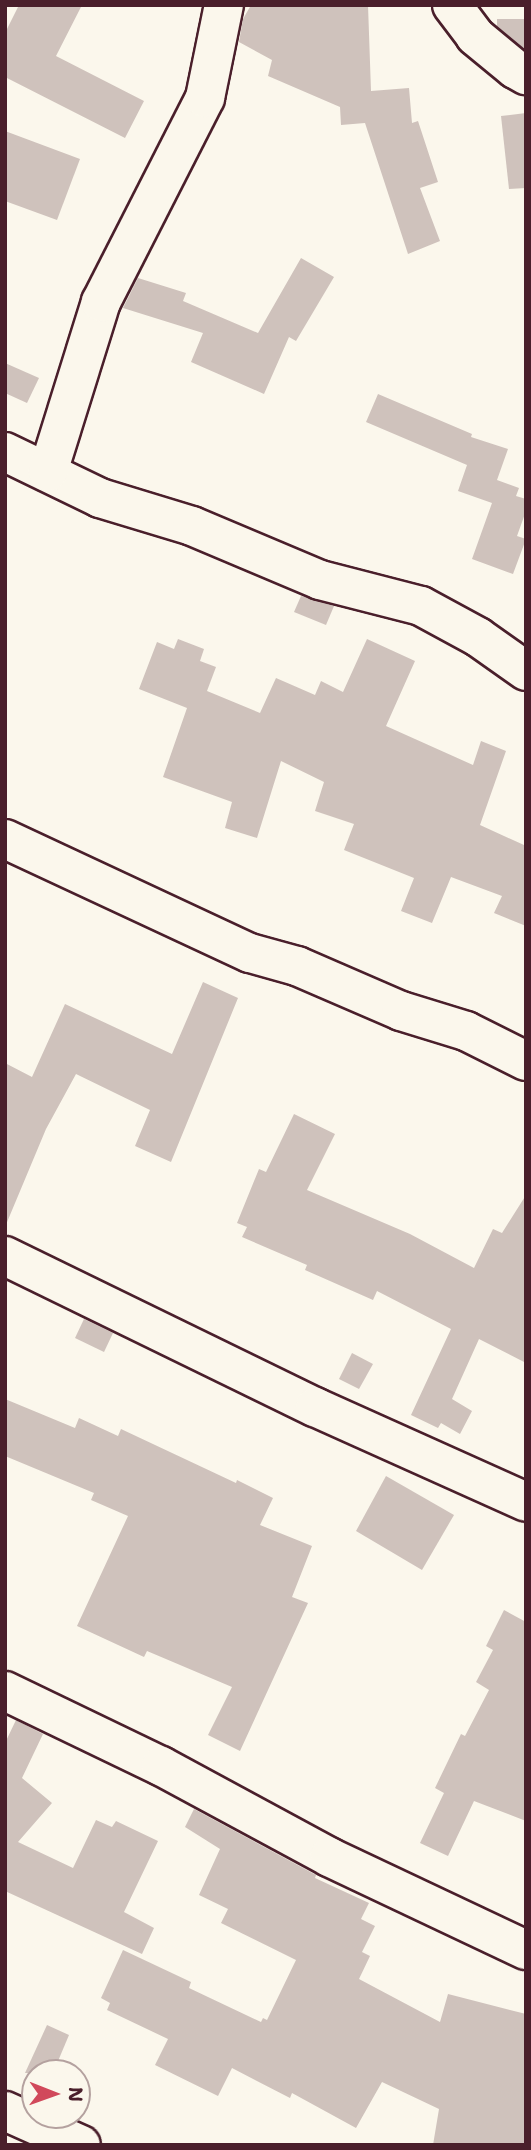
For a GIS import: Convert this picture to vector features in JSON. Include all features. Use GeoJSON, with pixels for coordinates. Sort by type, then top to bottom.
{"type":"FeatureCollection","features":[{"type":"Feature","properties":{"kind":"street"},"geometry":{"type":"LineString","coordinates":[[48,472],[101,302],[205,98],[224,5]]}},
{"type":"Feature","properties":{"kind":"street"},"geometry":{"type":"LineString","coordinates":[[452,5],[475,36],[526,75]]}},
{"type":"Feature","properties":{"kind":"street"},"geometry":{"type":"LineString","coordinates":[[5,452],[100,498],[192,526],[320,580],[421,606],[478,637],[526,671]]}},
{"type":"Feature","properties":{"kind":"street"},"geometry":{"type":"LineString","coordinates":[[5,839],[250,953],[297,966],[401,1011],[466,1031],[526,1061]]}},
{"type":"Feature","properties":{"kind":"street"},"geometry":{"type":"LineString","coordinates":[[5,1256],[315,1407],[526,1502]]}},
{"type":"Feature","properties":{"kind":"street"},"geometry":{"type":"LineString","coordinates":[[5,1691],[161,1766],[328,1857],[526,1950]]}},
{"type":"Feature","properties":{"kind":"street"},"geometry":{"type":"LineString","coordinates":[[5,2111],[81,2145]]}},
{"type":"Feature","properties":{"kind":"building"},"geometry":{"type":"Polygon","coordinates":[[[19,5],[82,5],[56,56],[144,101],[125,138],[5,77],[5,33],[19,5]]]}},
{"type":"Feature","properties":{"kind":"building"},"geometry":{"type":"Polygon","coordinates":[[[251,5],[368,5],[371,91],[409,88],[412,123],[418,121],[438,182],[420,188],[440,241],[408,254],[365,123],[341,125],[340,107],[268,76],[272,60],[239,42],[243,19],[251,5]]]}},
{"type":"Feature","properties":{"kind":"building"},"geometry":{"type":"Polygon","coordinates":[[[497,19],[526,19],[526,50],[497,26],[497,19]]]}},
{"type":"Feature","properties":{"kind":"building"},"geometry":{"type":"Polygon","coordinates":[[[526,113],[526,188],[509,189],[501,116],[526,113]]]}},
{"type":"Feature","properties":{"kind":"building"},"geometry":{"type":"Polygon","coordinates":[[[5,131],[80,159],[57,220],[5,201],[5,131]]]}},
{"type":"Feature","properties":{"kind":"building"},"geometry":{"type":"Polygon","coordinates":[[[301,258],[334,277],[296,341],[289,337],[264,394],[191,362],[203,333],[123,308],[138,278],[186,293],[183,301],[258,333],[301,258]]]}},
{"type":"Feature","properties":{"kind":"building"},"geometry":{"type":"Polygon","coordinates":[[[5,363],[39,378],[27,403],[5,393],[5,363]]]}},
{"type":"Feature","properties":{"kind":"building"},"geometry":{"type":"Polygon","coordinates":[[[378,394],[472,434],[471,437],[508,449],[497,480],[519,488],[516,496],[526,499],[526,511],[517,536],[526,539],[513,574],[472,559],[492,503],[458,491],[467,465],[366,422],[378,394]]]}},
{"type":"Feature","properties":{"kind":"building"},"geometry":{"type":"Polygon","coordinates":[[[301,596],[334,606],[326,625],[294,612],[301,596]]]}},
{"type":"Feature","properties":{"kind":"building"},"geometry":{"type":"Polygon","coordinates":[[[178,639],[204,649],[200,661],[216,667],[207,691],[260,713],[276,678],[315,695],[321,681],[343,692],[367,639],[415,661],[386,726],[473,765],[481,741],[506,751],[480,825],[524,845],[526,840],[526,926],[494,913],[502,896],[451,877],[432,923],[401,911],[414,878],[344,850],[354,824],[315,811],[324,782],[281,761],[257,838],[225,828],[232,802],[163,777],[187,708],[139,689],[157,642],[174,649],[178,639]]]}},
{"type":"Feature","properties":{"kind":"building"},"geometry":{"type":"Polygon","coordinates":[[[203,982],[238,998],[171,1162],[135,1146],[150,1110],[76,1074],[46,1129],[5,1227],[5,1063],[32,1077],[65,1004],[172,1054],[203,982]]]}},
{"type":"Feature","properties":{"kind":"building"},"geometry":{"type":"Polygon","coordinates":[[[294,1114],[335,1134],[307,1190],[410,1234],[474,1268],[493,1229],[502,1233],[526,1195],[526,1363],[479,1339],[452,1399],[472,1411],[460,1434],[441,1423],[438,1428],[411,1415],[451,1329],[377,1291],[373,1300],[305,1270],[307,1265],[242,1237],[247,1227],[237,1223],[259,1169],[266,1172],[294,1114]]]}},
{"type":"Feature","properties":{"kind":"building"},"geometry":{"type":"Polygon","coordinates":[[[84,1319],[113,1333],[104,1352],[75,1338],[84,1319]]]}},
{"type":"Feature","properties":{"kind":"building"},"geometry":{"type":"Polygon","coordinates":[[[352,1353],[373,1364],[359,1389],[339,1379],[352,1353]]]}},
{"type":"Feature","properties":{"kind":"building"},"geometry":{"type":"Polygon","coordinates":[[[5,1399],[75,1428],[79,1418],[118,1436],[121,1429],[236,1483],[237,1480],[273,1498],[260,1525],[312,1546],[292,1597],[308,1603],[240,1751],[208,1735],[232,1687],[147,1651],[144,1657],[77,1626],[128,1516],[91,1500],[94,1493],[5,1456],[5,1399]]]}},
{"type":"Feature","properties":{"kind":"building"},"geometry":{"type":"Polygon","coordinates":[[[386,1476],[454,1515],[422,1570],[356,1531],[386,1476]]]}},
{"type":"Feature","properties":{"kind":"building"},"geometry":{"type":"Polygon","coordinates":[[[504,1610],[526,1622],[526,1821],[474,1801],[448,1856],[420,1843],[444,1793],[435,1788],[461,1734],[465,1736],[489,1690],[476,1682],[493,1650],[486,1646],[504,1610]]]}},
{"type":"Feature","properties":{"kind":"building"},"geometry":{"type":"Polygon","coordinates":[[[16,1720],[43,1734],[22,1778],[52,1803],[18,1842],[73,1868],[96,1820],[112,1827],[116,1821],[158,1841],[124,1912],[154,1928],[142,1954],[5,1891],[5,1743],[16,1720]]]}},
{"type":"Feature","properties":{"kind":"building"},"geometry":{"type":"Polygon","coordinates":[[[194,1809],[316,1875],[315,1878],[369,1903],[361,1919],[375,1926],[362,1952],[370,1956],[359,1979],[440,2022],[448,1994],[526,2014],[526,2145],[433,2145],[439,2109],[382,2082],[356,2128],[292,2093],[290,2098],[232,2068],[218,2096],[155,2065],[168,2039],[107,2010],[110,2003],[101,1998],[123,1950],[191,1982],[189,1988],[261,2022],[263,2018],[267,2020],[296,1960],[221,1923],[228,1909],[199,1895],[220,1849],[185,1827],[194,1809]]]}},
{"type":"Feature","properties":{"kind":"building"},"geometry":{"type":"Polygon","coordinates":[[[47,2025],[69,2035],[59,2059],[31,2059],[47,2025]]]}}]}
